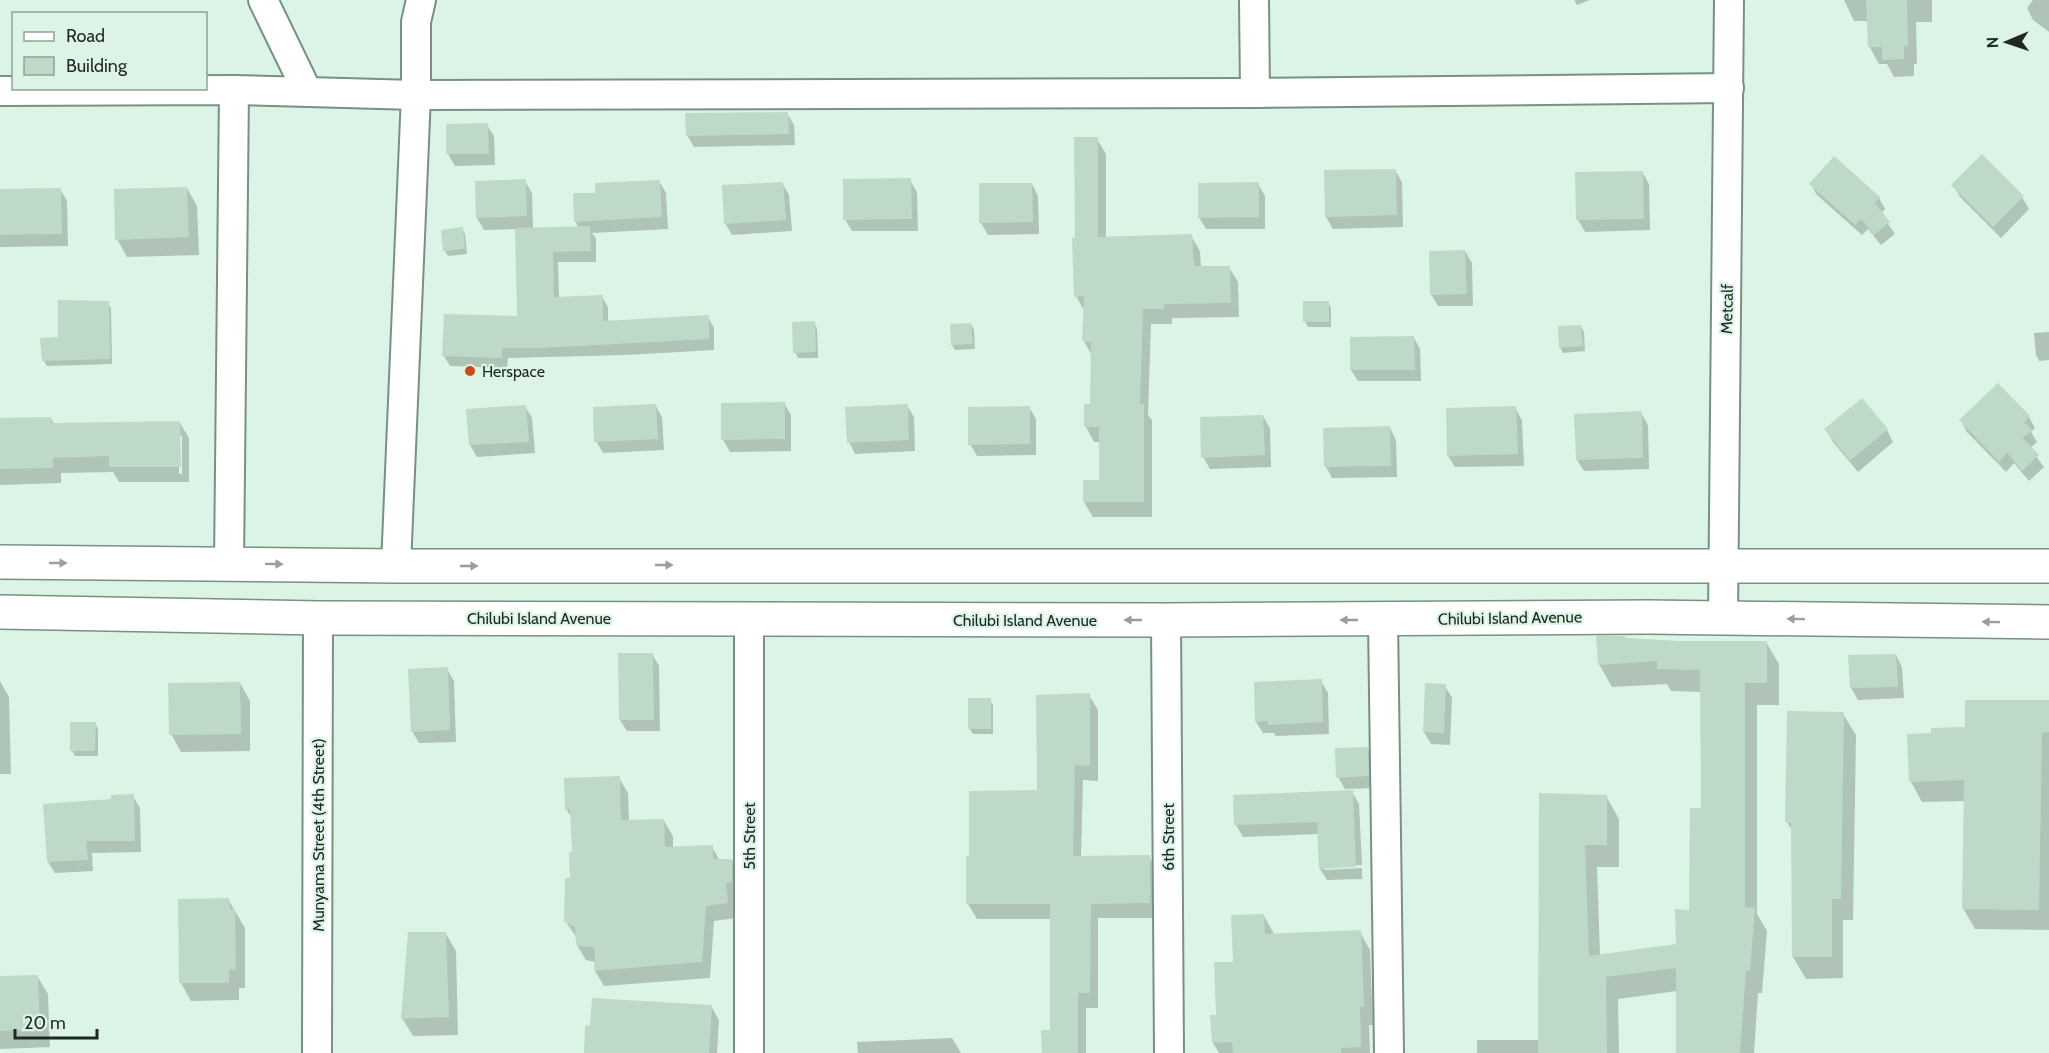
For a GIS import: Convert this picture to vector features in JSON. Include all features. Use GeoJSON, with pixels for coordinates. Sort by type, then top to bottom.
{"type":"FeatureCollection","features":[{"type":"Feature","properties":{"kind":"street"},"geometry":{"type":"LineString","coordinates":[[263,0],[308,91]]}},
{"type":"Feature","properties":{"kind":"street"},"geometry":{"type":"LineString","coordinates":[[396,566],[416,95],[416,22],[421,0]]}},
{"type":"Feature","properties":{"kind":"street"},"geometry":{"type":"LineString","coordinates":[[1254,0],[1255,93]]}},
{"type":"Feature","properties":{"kind":"street","name":"Metcalf"},"geometry":{"type":"LineString","coordinates":[[1723,618],[1729,0]]}},
{"type":"Feature","properties":{"kind":"street"},"geometry":{"type":"LineString","coordinates":[[0,91],[234,90],[416,95],[1255,93],[1729,88]]}},
{"type":"Feature","properties":{"kind":"street"},"geometry":{"type":"LineString","coordinates":[[229,564],[234,90]]}},
{"type":"Feature","properties":{"kind":"street"},"geometry":{"type":"LineString","coordinates":[[0,562],[396,566],[2049,566]]}},
{"type":"Feature","properties":{"kind":"street","name":"Chilubi Island Avenue"},"geometry":{"type":"LineString","coordinates":[[0,612],[318,618],[1383,620],[1723,618],[2049,622]]}},
{"type":"Feature","properties":{"kind":"street","name":"Munyama Street (4th Street)"},"geometry":{"type":"LineString","coordinates":[[317,1053],[318,618]]}},
{"type":"Feature","properties":{"kind":"street","name":"5th Street"},"geometry":{"type":"LineString","coordinates":[[749,619],[749,1053]]}},
{"type":"Feature","properties":{"kind":"street","name":"6th Street"},"geometry":{"type":"LineString","coordinates":[[1166,620],[1169,1053]]}},
{"type":"Feature","properties":{"kind":"street"},"geometry":{"type":"LineString","coordinates":[[1383,620],[1389,1053]]}},
{"type":"Feature","properties":{"kind":"building"},"geometry":{"type":"Polygon","coordinates":[[[1866,0],[1907,0],[1908,46],[1904,46],[1904,59],[1882,60],[1882,47],[1868,47],[1866,0]]]}},
{"type":"Feature","properties":{"kind":"building"},"geometry":{"type":"Polygon","coordinates":[[[788,112],[789,134],[686,136],[685,113],[788,112]]]}},
{"type":"Feature","properties":{"kind":"building"},"geometry":{"type":"Polygon","coordinates":[[[488,123],[489,154],[446,154],[446,124],[488,123]]]}},
{"type":"Feature","properties":{"kind":"building"},"geometry":{"type":"Polygon","coordinates":[[[1074,137],[1098,137],[1098,237],[1192,234],[1194,266],[1230,266],[1231,303],[1164,304],[1164,309],[1143,309],[1140,404],[1144,404],[1144,502],[1083,502],[1083,480],[1099,480],[1099,427],[1084,427],[1084,404],[1090,404],[1091,342],[1082,341],[1084,296],[1074,297],[1072,238],[1075,238],[1074,137]]]}},
{"type":"Feature","properties":{"kind":"building"},"geometry":{"type":"Polygon","coordinates":[[[1982,154],[2024,196],[1993,227],[1951,185],[1982,154]]]}},
{"type":"Feature","properties":{"kind":"building"},"geometry":{"type":"Polygon","coordinates":[[[1834,156],[1880,197],[1875,203],[1890,222],[1874,235],[1861,219],[1855,225],[1809,184],[1834,156]]]}},
{"type":"Feature","properties":{"kind":"building"},"geometry":{"type":"Polygon","coordinates":[[[1396,169],[1397,215],[1325,217],[1324,170],[1396,169]]]}},
{"type":"Feature","properties":{"kind":"building"},"geometry":{"type":"Polygon","coordinates":[[[1643,171],[1644,219],[1576,220],[1575,172],[1643,171]]]}},
{"type":"Feature","properties":{"kind":"building"},"geometry":{"type":"Polygon","coordinates":[[[911,178],[912,219],[843,220],[843,179],[911,178]]]}},
{"type":"Feature","properties":{"kind":"building"},"geometry":{"type":"Polygon","coordinates":[[[526,179],[527,216],[476,218],[475,181],[526,179]]]}},
{"type":"Feature","properties":{"kind":"building"},"geometry":{"type":"Polygon","coordinates":[[[660,180],[662,217],[574,222],[573,193],[595,193],[595,183],[660,180]]]}},
{"type":"Feature","properties":{"kind":"building"},"geometry":{"type":"Polygon","coordinates":[[[783,182],[786,220],[724,224],[722,185],[783,182]]]}},
{"type":"Feature","properties":{"kind":"building"},"geometry":{"type":"Polygon","coordinates":[[[1259,182],[1259,217],[1198,218],[1198,183],[1259,182]]]}},
{"type":"Feature","properties":{"kind":"building"},"geometry":{"type":"Polygon","coordinates":[[[979,183],[1032,183],[1033,222],[979,223],[979,183]]]}},
{"type":"Feature","properties":{"kind":"building"},"geometry":{"type":"Polygon","coordinates":[[[187,187],[189,237],[115,240],[114,189],[187,187]]]}},
{"type":"Feature","properties":{"kind":"building"},"geometry":{"type":"Polygon","coordinates":[[[61,188],[62,234],[0,235],[0,189],[61,188]]]}},
{"type":"Feature","properties":{"kind":"building"},"geometry":{"type":"Polygon","coordinates":[[[590,226],[591,251],[553,252],[554,297],[603,295],[603,321],[709,315],[709,339],[502,348],[502,358],[442,356],[444,314],[517,316],[515,228],[590,226]]]}},
{"type":"Feature","properties":{"kind":"building"},"geometry":{"type":"Polygon","coordinates":[[[463,227],[465,249],[443,251],[441,230],[463,227]]]}},
{"type":"Feature","properties":{"kind":"building"},"geometry":{"type":"Polygon","coordinates":[[[1465,250],[1467,294],[1430,295],[1429,251],[1465,250]]]}},
{"type":"Feature","properties":{"kind":"building"},"geometry":{"type":"Polygon","coordinates":[[[58,300],[109,301],[110,359],[42,361],[40,338],[58,337],[58,300]]]}},
{"type":"Feature","properties":{"kind":"building"},"geometry":{"type":"Polygon","coordinates":[[[1303,301],[1329,301],[1329,322],[1303,322],[1303,301]]]}},
{"type":"Feature","properties":{"kind":"building"},"geometry":{"type":"Polygon","coordinates":[[[815,321],[816,352],[793,353],[792,322],[815,321]]]}},
{"type":"Feature","properties":{"kind":"building"},"geometry":{"type":"Polygon","coordinates":[[[971,323],[973,344],[951,345],[950,324],[971,323]]]}},
{"type":"Feature","properties":{"kind":"building"},"geometry":{"type":"Polygon","coordinates":[[[1581,325],[1583,346],[1559,348],[1558,326],[1581,325]]]}},
{"type":"Feature","properties":{"kind":"building"},"geometry":{"type":"Polygon","coordinates":[[[1414,336],[1415,370],[1350,370],[1350,337],[1414,336]]]}},
{"type":"Feature","properties":{"kind":"building"},"geometry":{"type":"Polygon","coordinates":[[[1998,383],[2030,416],[2024,422],[2032,430],[2023,438],[2039,455],[2022,471],[2007,453],[1999,462],[1959,420],[1998,383]]]}},
{"type":"Feature","properties":{"kind":"building"},"geometry":{"type":"Polygon","coordinates":[[[1862,398],[1888,429],[1850,461],[1824,429],[1862,398]]]}},
{"type":"Feature","properties":{"kind":"building"},"geometry":{"type":"Polygon","coordinates":[[[785,402],[785,439],[721,440],[721,403],[785,402]]]}},
{"type":"Feature","properties":{"kind":"building"},"geometry":{"type":"Polygon","coordinates":[[[656,404],[658,439],[594,442],[593,407],[656,404]]]}},
{"type":"Feature","properties":{"kind":"building"},"geometry":{"type":"Polygon","coordinates":[[[908,404],[909,440],[847,443],[845,407],[908,404]]]}},
{"type":"Feature","properties":{"kind":"building"},"geometry":{"type":"Polygon","coordinates":[[[526,405],[529,442],[469,445],[466,409],[526,405]]]}},
{"type":"Feature","properties":{"kind":"building"},"geometry":{"type":"Polygon","coordinates":[[[1030,406],[1030,444],[968,445],[968,407],[1030,406]]]}},
{"type":"Feature","properties":{"kind":"building"},"geometry":{"type":"Polygon","coordinates":[[[1516,406],[1518,454],[1447,456],[1446,408],[1516,406]]]}},
{"type":"Feature","properties":{"kind":"building"},"geometry":{"type":"Polygon","coordinates":[[[1642,411],[1643,458],[1576,460],[1574,414],[1642,411]]]}},
{"type":"Feature","properties":{"kind":"building"},"geometry":{"type":"Polygon","coordinates":[[[1263,415],[1265,455],[1201,458],[1200,417],[1263,415]]]}},
{"type":"Feature","properties":{"kind":"building"},"geometry":{"type":"Polygon","coordinates":[[[51,417],[52,423],[180,421],[181,467],[109,467],[109,456],[53,458],[53,468],[0,469],[0,418],[51,417]]]}},
{"type":"Feature","properties":{"kind":"building"},"geometry":{"type":"Polygon","coordinates":[[[1390,426],[1391,466],[1324,467],[1323,428],[1390,426]]]}},
{"type":"Feature","properties":{"kind":"building"},"geometry":{"type":"Polygon","coordinates":[[[1596,636],[1679,641],[1767,641],[1767,683],[1745,683],[1745,907],[1755,908],[1750,971],[1746,971],[1740,1053],[1676,1053],[1676,968],[1606,977],[1607,1053],[1538,1053],[1539,793],[1607,795],[1607,845],[1585,845],[1589,956],[1676,944],[1675,909],[1689,910],[1690,808],[1701,808],[1700,670],[1657,669],[1657,661],[1598,665],[1596,636]]]}},
{"type":"Feature","properties":{"kind":"building"},"geometry":{"type":"Polygon","coordinates":[[[618,653],[653,653],[654,720],[619,720],[618,653]]]}},
{"type":"Feature","properties":{"kind":"building"},"geometry":{"type":"Polygon","coordinates":[[[1896,654],[1898,687],[1850,688],[1848,655],[1896,654]]]}},
{"type":"Feature","properties":{"kind":"building"},"geometry":{"type":"Polygon","coordinates":[[[448,667],[450,730],[411,732],[408,669],[448,667]]]}},
{"type":"Feature","properties":{"kind":"building"},"geometry":{"type":"Polygon","coordinates":[[[1322,679],[1323,722],[1268,725],[1268,721],[1255,722],[1254,682],[1322,679]]]}},
{"type":"Feature","properties":{"kind":"building"},"geometry":{"type":"Polygon","coordinates":[[[240,682],[241,734],[169,735],[168,683],[240,682]]]}},
{"type":"Feature","properties":{"kind":"building"},"geometry":{"type":"Polygon","coordinates":[[[1425,683],[1446,684],[1444,733],[1423,732],[1425,683]]]}},
{"type":"Feature","properties":{"kind":"building"},"geometry":{"type":"Polygon","coordinates":[[[1090,693],[1090,766],[1075,765],[1073,856],[1150,855],[1150,903],[1091,904],[1090,993],[1078,993],[1078,1053],[1042,1053],[1041,1030],[1050,1030],[1050,904],[966,904],[969,791],[1037,790],[1036,695],[1090,693]]]}},
{"type":"Feature","properties":{"kind":"building"},"geometry":{"type":"Polygon","coordinates":[[[968,698],[991,698],[991,729],[968,729],[968,698]]]}},
{"type":"Feature","properties":{"kind":"building"},"geometry":{"type":"Polygon","coordinates":[[[1965,700],[2049,700],[2049,732],[2042,733],[2039,910],[1962,909],[1964,780],[1909,782],[1907,734],[1931,733],[1931,728],[1965,727],[1965,700]]]}},
{"type":"Feature","properties":{"kind":"building"},"geometry":{"type":"Polygon","coordinates":[[[1787,711],[1844,712],[1841,899],[1832,899],[1832,957],[1792,957],[1791,823],[1785,822],[1787,711]]]}},
{"type":"Feature","properties":{"kind":"building"},"geometry":{"type":"Polygon","coordinates":[[[70,722],[96,722],[95,751],[70,751],[70,722]]]}},
{"type":"Feature","properties":{"kind":"building"},"geometry":{"type":"Polygon","coordinates":[[[1368,747],[1369,776],[1336,778],[1335,748],[1368,747]]]}},
{"type":"Feature","properties":{"kind":"building"},"geometry":{"type":"Polygon","coordinates":[[[620,776],[621,820],[664,819],[665,847],[713,845],[713,859],[732,859],[732,882],[726,883],[728,903],[706,906],[702,962],[594,971],[595,948],[576,945],[575,927],[564,922],[565,878],[570,878],[569,852],[572,852],[570,809],[565,810],[564,778],[620,776]]]}},
{"type":"Feature","properties":{"kind":"building"},"geometry":{"type":"Polygon","coordinates":[[[1353,790],[1356,867],[1319,869],[1317,822],[1234,825],[1233,795],[1353,790]]]}},
{"type":"Feature","properties":{"kind":"building"},"geometry":{"type":"Polygon","coordinates":[[[134,794],[135,841],[86,841],[88,860],[47,862],[43,804],[111,799],[111,795],[134,794]]]}},
{"type":"Feature","properties":{"kind":"building"},"geometry":{"type":"Polygon","coordinates":[[[229,898],[230,909],[235,909],[236,970],[229,970],[229,983],[179,983],[178,899],[229,898]]]}},
{"type":"Feature","properties":{"kind":"building"},"geometry":{"type":"Polygon","coordinates":[[[1264,914],[1265,934],[1361,930],[1364,1007],[1360,1007],[1361,1047],[1341,1048],[1341,1053],[1233,1053],[1232,1042],[1212,1043],[1210,1015],[1216,1015],[1214,962],[1233,962],[1231,915],[1264,914]]]}},
{"type":"Feature","properties":{"kind":"building"},"geometry":{"type":"Polygon","coordinates":[[[408,932],[446,932],[449,1017],[401,1019],[408,932]]]}},
{"type":"Feature","properties":{"kind":"building"},"geometry":{"type":"Polygon","coordinates":[[[38,975],[40,1029],[0,1031],[0,976],[38,975]]]}},
{"type":"Feature","properties":{"kind":"building"},"geometry":{"type":"Polygon","coordinates":[[[592,998],[712,1005],[709,1053],[584,1053],[585,1026],[590,1025],[592,998]]]}},
{"type":"Feature","properties":{"kind":"place","name":"Herspace"},"geometry":{"type":"Point","coordinates":[470,371]}}]}
